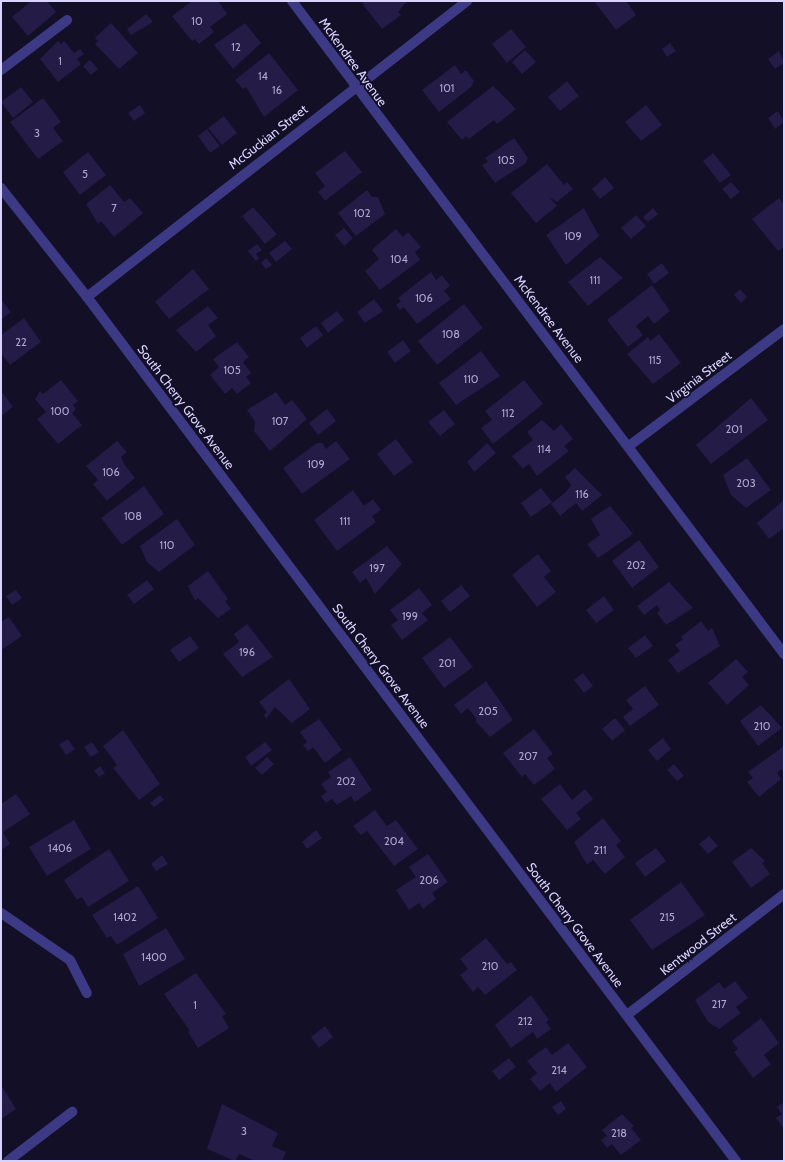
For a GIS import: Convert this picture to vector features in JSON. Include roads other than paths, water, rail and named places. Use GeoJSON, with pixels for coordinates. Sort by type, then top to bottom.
{"type":"FeatureCollection","features":[{"type":"Feature","properties":{"kind":"street","name":"McKendree Avenue"},"geometry":{"type":"LineString","coordinates":[[292,1],[354,86],[629,446],[784,654]]}},
{"type":"Feature","properties":{"kind":"street","name":"McGuckian Street"},"geometry":{"type":"LineString","coordinates":[[87,297],[354,86],[467,1]]}},
{"type":"Feature","properties":{"kind":"street"},"geometry":{"type":"LineString","coordinates":[[1,70],[67,20]]}},
{"type":"Feature","properties":{"kind":"street","name":"South Cherry Grove Avenue"},"geometry":{"type":"LineString","coordinates":[[1,188],[87,297],[736,1161]]}},
{"type":"Feature","properties":{"kind":"street","name":"Virginia Street"},"geometry":{"type":"LineString","coordinates":[[629,446],[784,329]]}},
{"type":"Feature","properties":{"kind":"street","name":"Kentwood Street"},"geometry":{"type":"LineString","coordinates":[[627,1015],[784,894]]}},
{"type":"Feature","properties":{"kind":"street"},"geometry":{"type":"LineString","coordinates":[[1,913],[70,960],[87,993]]}},
{"type":"Feature","properties":{"kind":"street"},"geometry":{"type":"LineString","coordinates":[[8,1161],[72,1112]]}}]}
